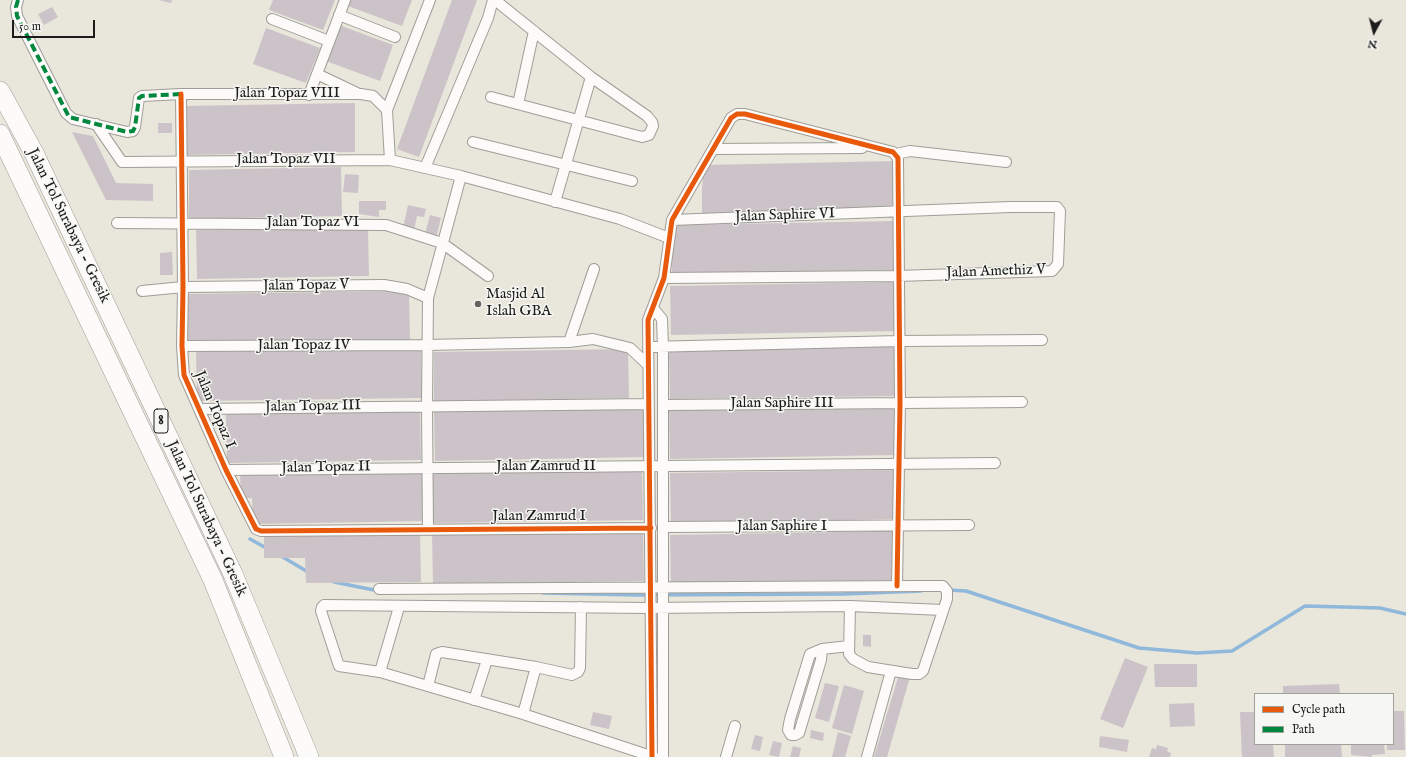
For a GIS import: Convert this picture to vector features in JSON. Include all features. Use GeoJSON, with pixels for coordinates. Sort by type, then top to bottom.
{"type":"FeatureCollection","features":[{"type":"Feature","properties":{"kind":"highway","name":"Jalan Tol Surabaya - Gresik"},"geometry":{"type":"LineString","coordinates":[[0,91],[34,153],[233,574],[309,757]]}},
{"type":"Feature","properties":{"kind":"highway","name":"Jalan Tol Surabaya - Gresik"},"geometry":{"type":"LineString","coordinates":[[0,134],[213,580],[284,757]]}},
{"type":"Feature","properties":{"kind":"street"},"geometry":{"type":"LineString","coordinates":[[18,0],[16,7],[17,16],[66,114],[73,119],[96,124]]}},
{"type":"Feature","properties":{"kind":"street"},"geometry":{"type":"LineString","coordinates":[[309,95],[345,0]]}},
{"type":"Feature","properties":{"kind":"street"},"geometry":{"type":"LineString","coordinates":[[390,160],[387,110],[430,0]]}},
{"type":"Feature","properties":{"kind":"street"},"geometry":{"type":"LineString","coordinates":[[425,168],[488,18],[494,0],[591,77],[647,116],[652,122],[652,129],[649,135],[642,137],[491,97]]}},
{"type":"Feature","properties":{"kind":"street"},"geometry":{"type":"LineString","coordinates":[[339,15],[395,37]]}},
{"type":"Feature","properties":{"kind":"street"},"geometry":{"type":"LineString","coordinates":[[272,19],[329,41]]}},
{"type":"Feature","properties":{"kind":"street"},"geometry":{"type":"LineString","coordinates":[[518,104],[534,31]]}},
{"type":"Feature","properties":{"kind":"street"},"geometry":{"type":"LineString","coordinates":[[317,74],[361,94]]}},
{"type":"Feature","properties":{"kind":"street"},"geometry":{"type":"LineString","coordinates":[[555,202],[591,77]]}},
{"type":"Feature","properties":{"kind":"street","name":"Jalan Topaz VIII"},"geometry":{"type":"LineString","coordinates":[[96,124],[127,132],[132,131],[135,127],[139,98],[142,96],[181,94],[361,94],[373,96],[387,110]]}},
{"type":"Feature","properties":{"kind":"street","name":"Jalan Topaz I"},"geometry":{"type":"LineString","coordinates":[[181,94],[181,223],[183,287],[182,346],[184,375],[252,525],[260,531],[428,530]]}},
{"type":"Feature","properties":{"kind":"street"},"geometry":{"type":"LineString","coordinates":[[850,606],[849,654],[857,663],[868,667],[919,674],[924,670],[943,610],[947,591],[943,586],[897,586],[650,598],[581,607],[567,598],[399,607],[324,605],[321,609],[339,666],[380,672],[523,714],[652,757],[650,598],[651,528],[648,320],[664,278],[672,220],[731,118],[737,114],[745,114],[896,154],[910,151],[1006,162]]}},
{"type":"Feature","properties":{"kind":"street","name":"Jalan Topaz VII"},"geometry":{"type":"LineString","coordinates":[[96,124],[122,162],[181,160],[390,160],[461,176],[620,218],[669,238]]}},
{"type":"Feature","properties":{"kind":"street"},"geometry":{"type":"LineString","coordinates":[[473,142],[632,180]]}},
{"type":"Feature","properties":{"kind":"street"},"geometry":{"type":"LineString","coordinates":[[713,149],[876,148]]}},
{"type":"Feature","properties":{"kind":"street"},"geometry":{"type":"LineString","coordinates":[[896,154],[900,341],[899,526],[897,586]]}},
{"type":"Feature","properties":{"kind":"street"},"geometry":{"type":"LineString","coordinates":[[428,530],[426,345],[428,298],[461,176]]}},
{"type":"Feature","properties":{"kind":"street","name":"Jalan Saphire VI"},"geometry":{"type":"LineString","coordinates":[[672,220],[1010,207]]}},
{"type":"Feature","properties":{"kind":"street","name":"Jalan Amethiz V"},"geometry":{"type":"LineString","coordinates":[[898,276],[1052,271],[1058,264],[1060,208],[1010,207]]}},
{"type":"Feature","properties":{"kind":"street","name":"Jalan Topaz VI"},"geometry":{"type":"LineString","coordinates":[[117,223],[386,225],[442,243],[488,276]]}},
{"type":"Feature","properties":{"kind":"street"},"geometry":{"type":"LineString","coordinates":[[569,342],[594,269]]}},
{"type":"Feature","properties":{"kind":"street"},"geometry":{"type":"LineString","coordinates":[[664,278],[898,276]]}},
{"type":"Feature","properties":{"kind":"street","name":"Jalan Topaz V"},"geometry":{"type":"LineString","coordinates":[[142,292],[183,287],[384,285],[407,289],[428,298]]}},
{"type":"Feature","properties":{"kind":"street"},"geometry":{"type":"LineString","coordinates":[[653,308],[662,319],[663,347],[664,757]]}},
{"type":"Feature","properties":{"kind":"street","name":"Jalan Topaz IV"},"geometry":{"type":"LineString","coordinates":[[182,346],[426,345],[569,342],[593,339],[630,348],[648,365]]}},
{"type":"Feature","properties":{"kind":"street"},"geometry":{"type":"LineString","coordinates":[[648,347],[900,341],[1042,340]]}},
{"type":"Feature","properties":{"kind":"street","name":"Jalan Saphire III"},"geometry":{"type":"LineString","coordinates":[[664,406],[1022,402]]}},
{"type":"Feature","properties":{"kind":"street","name":"Jalan Topaz III"},"geometry":{"type":"LineString","coordinates":[[200,409],[649,404]]}},
{"type":"Feature","properties":{"kind":"street","name":"Jalan Zamrud II"},"geometry":{"type":"LineString","coordinates":[[427,467],[650,467],[664,465],[995,463]]}},
{"type":"Feature","properties":{"kind":"street","name":"Jalan Topaz II"},"geometry":{"type":"LineString","coordinates":[[226,470],[427,467]]}},
{"type":"Feature","properties":{"kind":"street","name":"Jalan Saphire I"},"geometry":{"type":"LineString","coordinates":[[664,527],[969,525]]}},
{"type":"Feature","properties":{"kind":"street","name":"Jalan Zamrud I"},"geometry":{"type":"LineString","coordinates":[[428,530],[651,528]]}},
{"type":"Feature","properties":{"kind":"street"},"geometry":{"type":"LineString","coordinates":[[379,589],[567,598],[664,598],[943,610]]}},
{"type":"Feature","properties":{"kind":"street"},"geometry":{"type":"LineString","coordinates":[[380,672],[399,607]]}},
{"type":"Feature","properties":{"kind":"street"},"geometry":{"type":"LineString","coordinates":[[428,686],[436,654],[439,652],[536,667],[572,676],[578,672],[580,668],[581,607]]}},
{"type":"Feature","properties":{"kind":"street"},"geometry":{"type":"LineString","coordinates":[[822,649],[821,660],[799,733],[791,735],[788,730],[790,719],[810,654],[822,649],[849,646]]}},
{"type":"Feature","properties":{"kind":"street"},"geometry":{"type":"LineString","coordinates":[[474,700],[487,660]]}},
{"type":"Feature","properties":{"kind":"street"},"geometry":{"type":"LineString","coordinates":[[523,714],[536,667]]}},
{"type":"Feature","properties":{"kind":"street"},"geometry":{"type":"LineString","coordinates":[[867,757],[891,671]]}},
{"type":"Feature","properties":{"kind":"street"},"geometry":{"type":"LineString","coordinates":[[726,757],[735,726]]}},
{"type":"Feature","properties":{"kind":"building"},"geometry":{"type":"Polygon","coordinates":[[[159,0],[172,0],[171,3],[159,0]]]}},
{"type":"Feature","properties":{"kind":"building"},"geometry":{"type":"Polygon","coordinates":[[[273,0],[335,0],[323,30],[269,10],[273,0]]]}},
{"type":"Feature","properties":{"kind":"building"},"geometry":{"type":"Polygon","coordinates":[[[350,0],[412,0],[402,26],[348,6],[350,0]]]}},
{"type":"Feature","properties":{"kind":"building"},"geometry":{"type":"Polygon","coordinates":[[[452,0],[477,0],[419,157],[397,149],[452,0]]]}},
{"type":"Feature","properties":{"kind":"building"},"geometry":{"type":"Polygon","coordinates":[[[52,7],[58,17],[44,25],[38,14],[52,7]]]}},
{"type":"Feature","properties":{"kind":"building"},"geometry":{"type":"Polygon","coordinates":[[[339,25],[393,45],[380,81],[326,61],[339,25]]]}},
{"type":"Feature","properties":{"kind":"building"},"geometry":{"type":"Polygon","coordinates":[[[266,28],[320,48],[306,83],[253,64],[266,28]]]}},
{"type":"Feature","properties":{"kind":"building"},"geometry":{"type":"Polygon","coordinates":[[[355,103],[355,152],[184,155],[183,106],[355,103]]]}},
{"type":"Feature","properties":{"kind":"building"},"geometry":{"type":"Polygon","coordinates":[[[158,123],[172,123],[172,133],[158,133],[158,123]]]}},
{"type":"Feature","properties":{"kind":"building"},"geometry":{"type":"Polygon","coordinates":[[[72,132],[93,136],[116,183],[153,184],[153,201],[106,200],[72,132]]]}},
{"type":"Feature","properties":{"kind":"building"},"geometry":{"type":"Polygon","coordinates":[[[896,161],[896,210],[702,213],[702,187],[705,165],[896,161]]]}},
{"type":"Feature","properties":{"kind":"building"},"geometry":{"type":"Polygon","coordinates":[[[341,167],[342,216],[189,219],[189,170],[341,167]]]}},
{"type":"Feature","properties":{"kind":"building"},"geometry":{"type":"Polygon","coordinates":[[[345,174],[359,175],[358,193],[343,192],[345,174]]]}},
{"type":"Feature","properties":{"kind":"building"},"geometry":{"type":"Polygon","coordinates":[[[359,201],[386,201],[386,210],[379,210],[379,217],[359,214],[359,201]]]}},
{"type":"Feature","properties":{"kind":"building"},"geometry":{"type":"Polygon","coordinates":[[[408,205],[426,209],[424,217],[417,216],[414,230],[403,228],[408,205]]]}},
{"type":"Feature","properties":{"kind":"building"},"geometry":{"type":"Polygon","coordinates":[[[430,215],[441,218],[436,238],[425,234],[430,215]]]}},
{"type":"Feature","properties":{"kind":"building"},"geometry":{"type":"Polygon","coordinates":[[[896,221],[897,270],[672,274],[671,225],[896,221]]]}},
{"type":"Feature","properties":{"kind":"building"},"geometry":{"type":"Polygon","coordinates":[[[368,227],[369,276],[197,279],[196,230],[368,227]]]}},
{"type":"Feature","properties":{"kind":"building"},"geometry":{"type":"Polygon","coordinates":[[[172,252],[173,275],[160,275],[160,253],[172,252]]]}},
{"type":"Feature","properties":{"kind":"building"},"geometry":{"type":"Polygon","coordinates":[[[895,282],[896,331],[671,335],[670,286],[895,282]]]}},
{"type":"Feature","properties":{"kind":"building"},"geometry":{"type":"Polygon","coordinates":[[[409,291],[410,340],[185,343],[184,294],[409,291]]]}},
{"type":"Feature","properties":{"kind":"building"},"geometry":{"type":"Polygon","coordinates":[[[894,346],[895,396],[670,399],[669,350],[894,346]]]}},
{"type":"Feature","properties":{"kind":"building"},"geometry":{"type":"Polygon","coordinates":[[[421,348],[422,398],[197,401],[196,352],[421,348]]]}},
{"type":"Feature","properties":{"kind":"building"},"geometry":{"type":"Polygon","coordinates":[[[628,349],[629,398],[434,401],[434,352],[628,349]]]}},
{"type":"Feature","properties":{"kind":"building"},"geometry":{"type":"Polygon","coordinates":[[[894,406],[895,455],[670,459],[669,410],[894,406]]]}},
{"type":"Feature","properties":{"kind":"building"},"geometry":{"type":"Polygon","coordinates":[[[644,408],[645,457],[435,461],[434,411],[644,408]]]}},
{"type":"Feature","properties":{"kind":"building"},"geometry":{"type":"Polygon","coordinates":[[[420,411],[421,460],[227,463],[226,414],[420,411]]]}},
{"type":"Feature","properties":{"kind":"building"},"geometry":{"type":"Polygon","coordinates":[[[642,470],[643,520],[433,523],[432,474],[642,470]]]}},
{"type":"Feature","properties":{"kind":"building"},"geometry":{"type":"Polygon","coordinates":[[[895,470],[896,519],[671,523],[670,473],[895,470]]]}},
{"type":"Feature","properties":{"kind":"building"},"geometry":{"type":"Polygon","coordinates":[[[424,472],[425,521],[253,524],[252,498],[241,498],[240,474],[424,472]]]}},
{"type":"Feature","properties":{"kind":"building"},"geometry":{"type":"Polygon","coordinates":[[[643,531],[644,581],[433,584],[432,535],[643,531]]]}},
{"type":"Feature","properties":{"kind":"building"},"geometry":{"type":"Polygon","coordinates":[[[895,531],[895,580],[671,584],[670,535],[895,531]]]}},
{"type":"Feature","properties":{"kind":"building"},"geometry":{"type":"Polygon","coordinates":[[[420,532],[421,582],[306,583],[305,558],[264,558],[264,535],[420,532]]]}},
{"type":"Feature","properties":{"kind":"building"},"geometry":{"type":"Polygon","coordinates":[[[863,635],[871,635],[871,647],[863,646],[863,635]]]}},
{"type":"Feature","properties":{"kind":"building"},"geometry":{"type":"Polygon","coordinates":[[[1125,658],[1148,667],[1123,728],[1100,719],[1125,658]]]}},
{"type":"Feature","properties":{"kind":"building"},"geometry":{"type":"Polygon","coordinates":[[[1154,664],[1197,664],[1197,687],[1155,687],[1154,664]]]}},
{"type":"Feature","properties":{"kind":"building"},"geometry":{"type":"Polygon","coordinates":[[[899,674],[910,677],[887,757],[874,757],[899,674]]]}},
{"type":"Feature","properties":{"kind":"building"},"geometry":{"type":"Polygon","coordinates":[[[825,683],[839,686],[829,722],[815,718],[825,683]]]}},
{"type":"Feature","properties":{"kind":"building"},"geometry":{"type":"Polygon","coordinates":[[[1339,684],[1340,693],[1283,693],[1283,686],[1339,684]]]}},
{"type":"Feature","properties":{"kind":"building"},"geometry":{"type":"Polygon","coordinates":[[[844,685],[864,691],[852,734],[832,728],[844,685]]]}},
{"type":"Feature","properties":{"kind":"building"},"geometry":{"type":"Polygon","coordinates":[[[1194,703],[1195,726],[1170,727],[1169,704],[1194,703]]]}},
{"type":"Feature","properties":{"kind":"building"},"geometry":{"type":"Polygon","coordinates":[[[1394,711],[1404,711],[1405,750],[1387,750],[1387,745],[1394,745],[1394,711]]]}},
{"type":"Feature","properties":{"kind":"building"},"geometry":{"type":"Polygon","coordinates":[[[593,712],[612,716],[609,729],[590,725],[593,712]]]}},
{"type":"Feature","properties":{"kind":"building"},"geometry":{"type":"Polygon","coordinates":[[[1240,712],[1254,712],[1254,745],[1273,745],[1274,757],[1242,757],[1240,712]]]}},
{"type":"Feature","properties":{"kind":"building"},"geometry":{"type":"Polygon","coordinates":[[[811,730],[824,733],[823,741],[810,738],[811,730]]]}},
{"type":"Feature","properties":{"kind":"building"},"geometry":{"type":"Polygon","coordinates":[[[838,732],[851,736],[845,757],[832,757],[838,732]]]}},
{"type":"Feature","properties":{"kind":"building"},"geometry":{"type":"Polygon","coordinates":[[[755,735],[763,737],[760,751],[751,749],[755,735]]]}},
{"type":"Feature","properties":{"kind":"building"},"geometry":{"type":"Polygon","coordinates":[[[1100,736],[1129,740],[1127,752],[1099,747],[1100,736]]]}},
{"type":"Feature","properties":{"kind":"building"},"geometry":{"type":"Polygon","coordinates":[[[773,741],[782,743],[779,757],[769,755],[773,741]]]}},
{"type":"Feature","properties":{"kind":"building"},"geometry":{"type":"Polygon","coordinates":[[[1157,745],[1168,748],[1167,751],[1171,753],[1170,757],[1149,757],[1152,748],[1156,749],[1157,745]]]}},
{"type":"Feature","properties":{"kind":"building"},"geometry":{"type":"Polygon","coordinates":[[[1285,745],[1341,745],[1342,757],[1285,757],[1285,745]]]}},
{"type":"Feature","properties":{"kind":"building"},"geometry":{"type":"Polygon","coordinates":[[[1351,745],[1384,745],[1385,754],[1372,755],[1372,757],[1351,755],[1351,745]]]}},
{"type":"Feature","properties":{"kind":"building"},"geometry":{"type":"Polygon","coordinates":[[[793,746],[801,748],[799,757],[790,757],[793,746]]]}},
{"type":"Feature","properties":{"kind":"waterway"},"geometry":{"type":"LineString","coordinates":[[250,539],[268,549]]}},
{"type":"Feature","properties":{"kind":"waterway"},"geometry":{"type":"LineString","coordinates":[[281,556],[308,572]]}},
{"type":"Feature","properties":{"kind":"waterway"},"geometry":{"type":"LineString","coordinates":[[334,582],[379,591]]}},
{"type":"Feature","properties":{"kind":"waterway"},"geometry":{"type":"LineString","coordinates":[[949,590],[966,591],[1139,648],[1197,653],[1232,651],[1305,606],[1380,608],[1406,614]]}},
{"type":"Feature","properties":{"kind":"waterway"},"geometry":{"type":"LineString","coordinates":[[543,593],[637,595],[844,594],[921,591]]}},
{"type":"Feature","properties":{"kind":"marked path"},"geometry":{"type":"LineString","coordinates":[[18,0],[16,7],[17,16],[69,117],[127,132],[133,131],[135,127],[139,98],[142,96],[181,94]]}},
{"type":"Feature","properties":{"kind":"cycle path"},"geometry":{"type":"LineString","coordinates":[[181,94],[183,287],[182,346],[184,375],[226,470],[256,529],[261,531],[651,528]]}},
{"type":"Feature","properties":{"kind":"cycle path"},"geometry":{"type":"LineString","coordinates":[[652,757],[648,320],[664,278],[672,220],[731,118],[737,114],[745,114],[893,152],[898,158],[900,404],[897,586]]}},
{"type":"Feature","properties":{"kind":"place","name":"Masjid Al Islah GBA"},"geometry":{"type":"Point","coordinates":[478,304]}}]}
